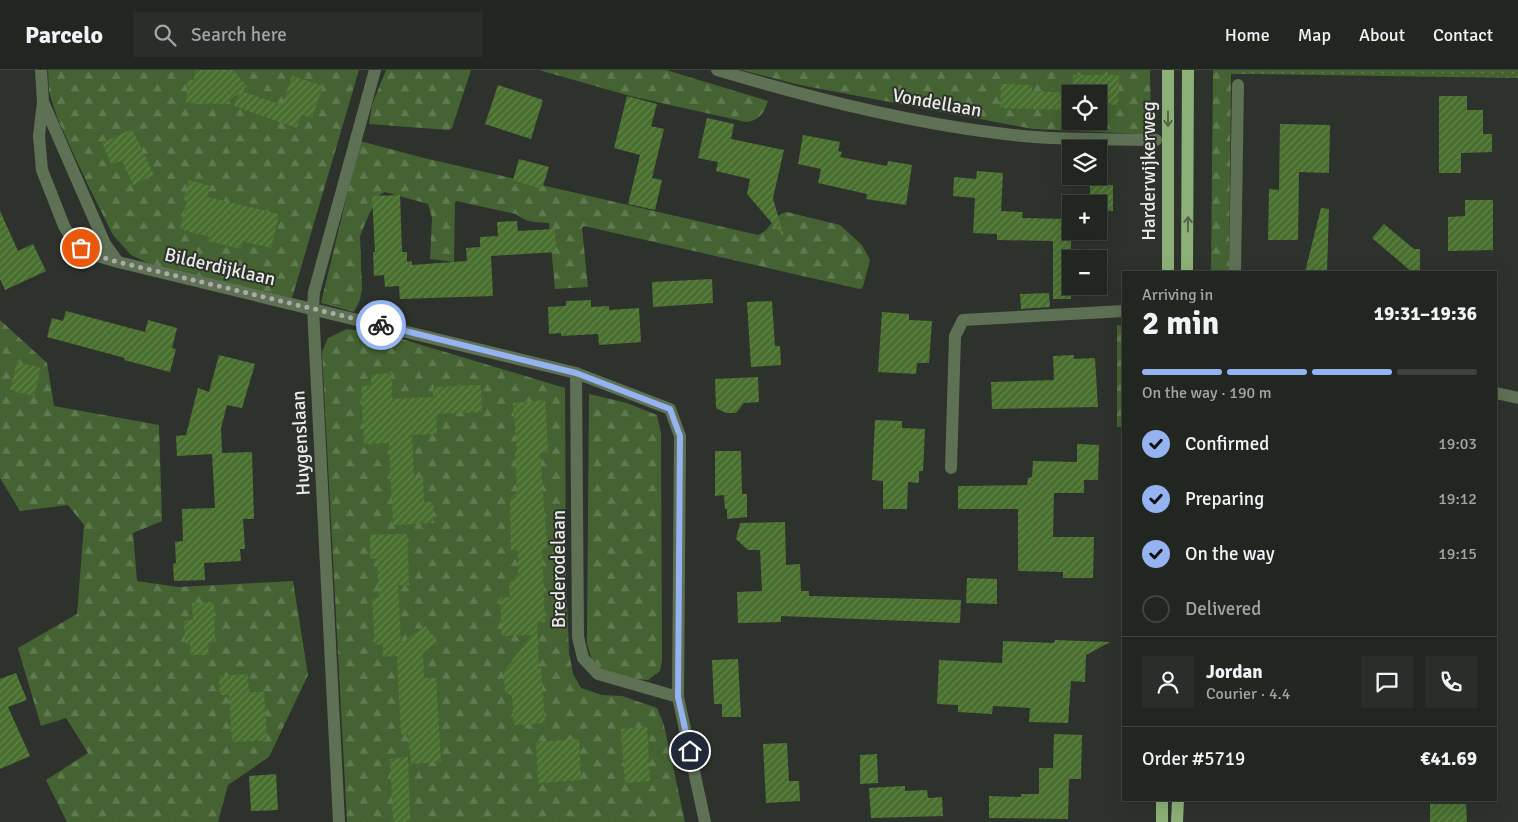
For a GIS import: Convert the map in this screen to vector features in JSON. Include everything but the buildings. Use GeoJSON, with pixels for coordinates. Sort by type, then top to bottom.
{"type":"FeatureCollection","features":[{"type":"Feature","properties":{"kind":"main road","name":"Harderwijkerweg"},"geometry":{"type":"LineString","coordinates":[[1168,70],[1168,271]]}},
{"type":"Feature","properties":{"kind":"main road","name":"Harderwijkerweg"},"geometry":{"type":"LineString","coordinates":[[1187,271],[1188,70]]}},
{"type":"Feature","properties":{"kind":"main road"},"geometry":{"type":"LineString","coordinates":[[1162,801],[1162,822]]}},
{"type":"Feature","properties":{"kind":"main road"},"geometry":{"type":"LineString","coordinates":[[1177,822],[1178,801]]}},
{"type":"Feature","properties":{"kind":"street","name":"Bilderdijklaan"},"geometry":{"type":"LineString","coordinates":[[41,70],[43,102],[39,136],[42,170],[64,226],[73,241],[91,254],[118,262],[313,308]]}},
{"type":"Feature","properties":{"kind":"street","name":"Huygenslaan"},"geometry":{"type":"LineString","coordinates":[[339,822],[313,308],[316,283],[375,70]]}},
{"type":"Feature","properties":{"kind":"street","name":"Vondellaan"},"geometry":{"type":"LineString","coordinates":[[717,70],[774,87],[897,115],[968,128],[1036,137],[1156,140]]}},
{"type":"Feature","properties":{"kind":"street"},"geometry":{"type":"LineString","coordinates":[[1235,271],[1238,85]]}},
{"type":"Feature","properties":{"kind":"street","name":"Bilderdijklaan"},"geometry":{"type":"LineString","coordinates":[[43,102],[105,244],[118,262]]}},
{"type":"Feature","properties":{"kind":"street"},"geometry":{"type":"LineString","coordinates":[[313,308],[576,373],[670,409],[680,436],[678,697],[705,822]]}},
{"type":"Feature","properties":{"kind":"street"},"geometry":{"type":"LineString","coordinates":[[951,468],[955,336],[963,320],[1122,311]]}},
{"type":"Feature","properties":{"kind":"street","name":"Brederodelaan"},"geometry":{"type":"LineString","coordinates":[[576,373],[578,637],[583,658],[598,674],[678,697]]}},
{"type":"Feature","properties":{"kind":"street"},"geometry":{"type":"LineString","coordinates":[[1497,393],[1518,398]]}},
{"type":"Feature","properties":{"kind":"green space"},"geometry":{"type":"Polygon","coordinates":[[[48,70],[359,70],[292,298],[150,264],[131,255],[113,235],[58,120],[49,92],[48,70]]]}},
{"type":"Feature","properties":{"kind":"green space"},"geometry":{"type":"Polygon","coordinates":[[[386,70],[471,70],[452,128],[449,130],[369,124],[372,105],[386,70]]]}},
{"type":"Feature","properties":{"kind":"green space"},"geometry":{"type":"Polygon","coordinates":[[[539,70],[666,70],[768,101],[760,116],[746,122],[630,96],[539,70]]]}},
{"type":"Feature","properties":{"kind":"green space"},"geometry":{"type":"Polygon","coordinates":[[[741,70],[1150,70],[1151,118],[1149,131],[1142,134],[1033,129],[800,85],[741,70]]]}},
{"type":"Feature","properties":{"kind":"green space"},"geometry":{"type":"Polygon","coordinates":[[[1213,70],[1251,70],[1251,74],[1231,74],[1229,271],[1211,271],[1213,70]]]}},
{"type":"Feature","properties":{"kind":"green space"},"geometry":{"type":"Polygon","coordinates":[[[1251,70],[1518,70],[1518,78],[1251,74],[1251,70]]]}},
{"type":"Feature","properties":{"kind":"green space"},"geometry":{"type":"Polygon","coordinates":[[[360,141],[424,158],[758,235],[766,230],[779,216],[787,212],[840,225],[862,245],[870,260],[863,287],[860,289],[584,226],[582,228],[588,287],[555,289],[549,223],[528,221],[516,214],[456,201],[454,262],[430,259],[432,218],[428,204],[385,192],[381,194],[369,214],[360,236],[362,288],[360,300],[354,312],[321,303],[360,141]]]}},
{"type":"Feature","properties":{"kind":"green space"},"geometry":{"type":"Polygon","coordinates":[[[0,320],[47,363],[54,406],[159,425],[162,521],[133,533],[137,581],[178,587],[293,581],[308,675],[269,757],[228,785],[218,822],[67,822],[46,780],[88,753],[66,718],[41,726],[18,648],[77,614],[84,525],[68,505],[20,511],[0,478],[0,320]]]}},
{"type":"Feature","properties":{"kind":"green space"},"geometry":{"type":"Polygon","coordinates":[[[1117,325],[1122,326],[1122,427],[1117,427],[1117,325]]]}},
{"type":"Feature","properties":{"kind":"green space"},"geometry":{"type":"Polygon","coordinates":[[[347,329],[392,336],[565,388],[566,578],[569,652],[573,674],[581,688],[602,695],[622,696],[657,708],[664,725],[685,822],[347,822],[322,352],[328,338],[347,329]]]}},
{"type":"Feature","properties":{"kind":"green space"},"geometry":{"type":"Polygon","coordinates":[[[589,394],[627,403],[657,415],[661,433],[662,660],[660,671],[648,680],[618,677],[603,671],[593,662],[587,643],[589,394]]]}},
{"type":"Feature","properties":{"kind":"way so far"},"geometry":{"type":"LineString","coordinates":[[81,248],[91,254],[118,262],[381,325]]}},
{"type":"Feature","properties":{"kind":"route"},"geometry":{"type":"LineString","coordinates":[[381,325],[576,373],[670,409],[680,436],[678,697],[690,751]]}}]}
